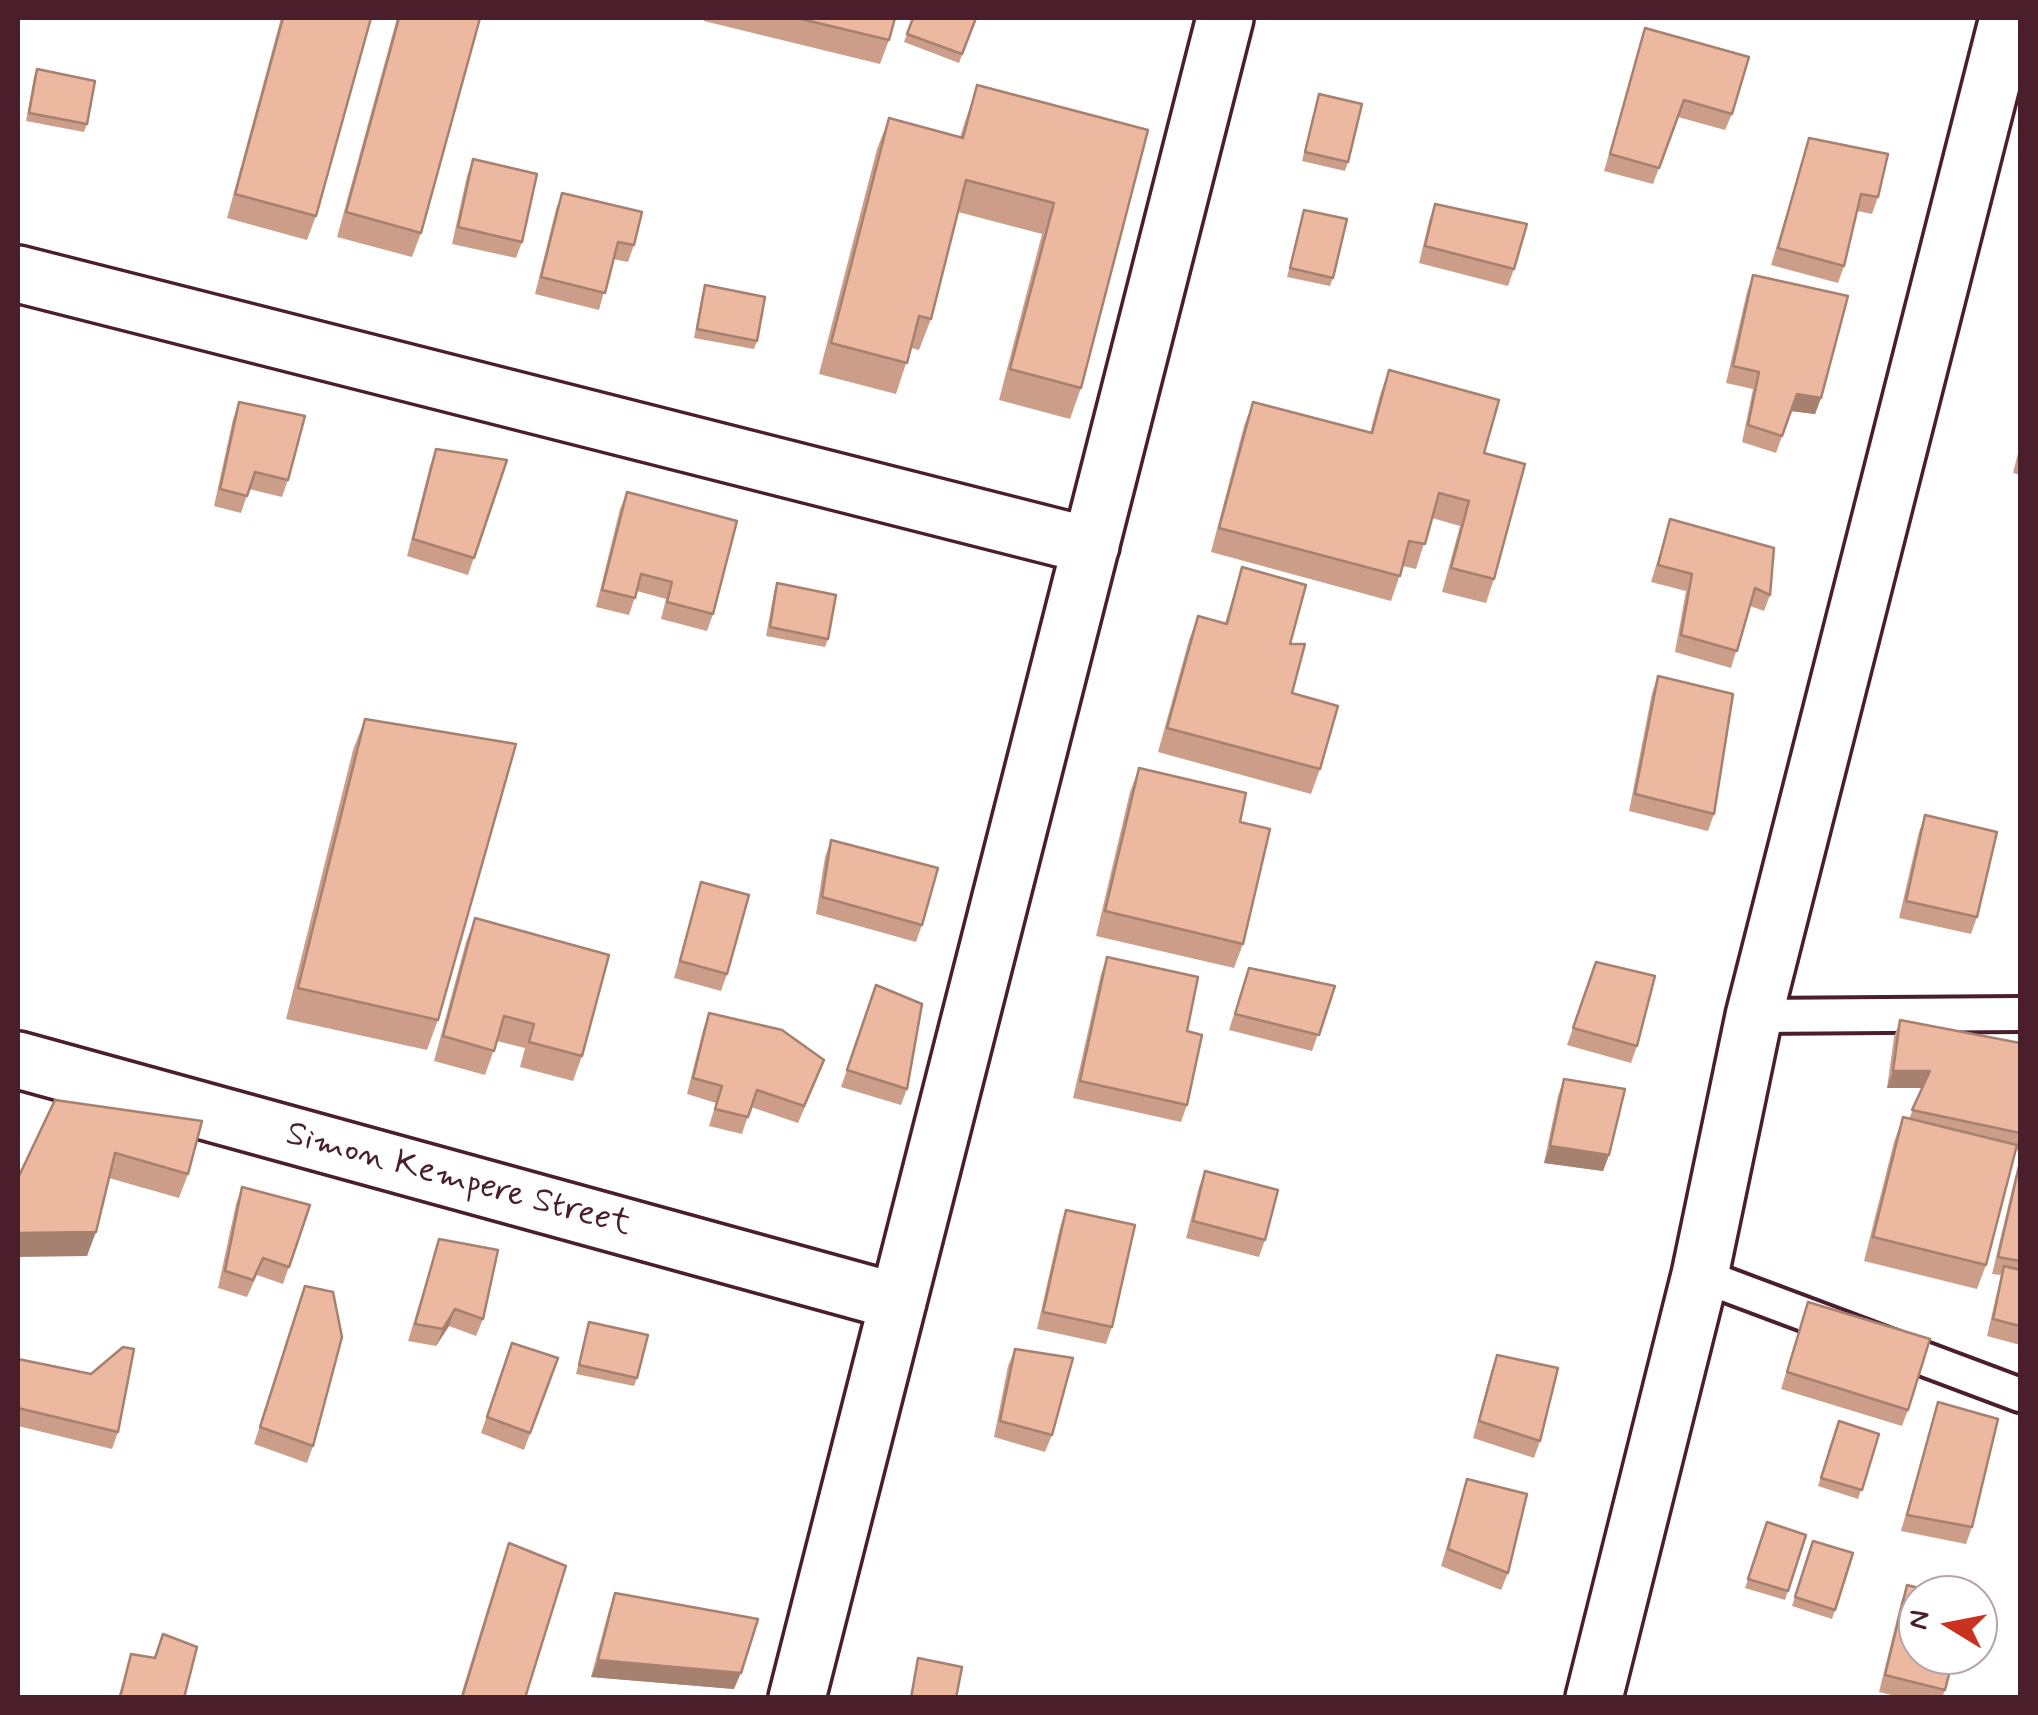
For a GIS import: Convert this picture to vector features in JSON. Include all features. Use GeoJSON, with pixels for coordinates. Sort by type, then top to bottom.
{"type":"FeatureCollection","features":[{"type":"Feature","properties":{"kind":"street"},"geometry":{"type":"LineString","coordinates":[[797,1698],[1224,18]]}},
{"type":"Feature","properties":{"kind":"street"},"geometry":{"type":"LineString","coordinates":[[1594,1698],[1700,1275],[1754,1016],[2008,18]]}},
{"type":"Feature","properties":{"kind":"street"},"geometry":{"type":"LineString","coordinates":[[18,274],[1090,546]]}},
{"type":"Feature","properties":{"kind":"street","name":"Simon Kempere Street"},"geometry":{"type":"LineString","coordinates":[[18,1060],[898,1302]]}},
{"type":"Feature","properties":{"kind":"lane"},"geometry":{"type":"LineString","coordinates":[[1754,1016],[2020,1014]]}},
{"type":"Feature","properties":{"kind":"lane"},"geometry":{"type":"LineString","coordinates":[[1700,1275],[2020,1395]]}},
{"type":"Feature","properties":{"kind":"building"},"geometry":{"type":"Polygon","coordinates":[[[283,18],[371,18],[316,216],[235,194],[283,18]]]}},
{"type":"Feature","properties":{"kind":"building"},"geometry":{"type":"Polygon","coordinates":[[[399,18],[480,18],[421,233],[346,212],[399,18]]]}},
{"type":"Feature","properties":{"kind":"building"},"geometry":{"type":"Polygon","coordinates":[[[797,18],[895,18],[889,40],[797,18]]]}},
{"type":"Feature","properties":{"kind":"building"},"geometry":{"type":"Polygon","coordinates":[[[913,18],[976,18],[962,54],[907,34],[913,18]]]}},
{"type":"Feature","properties":{"kind":"building"},"geometry":{"type":"Polygon","coordinates":[[[1645,28],[1749,57],[1732,114],[1684,100],[1659,168],[1610,154],[1645,28]]]}},
{"type":"Feature","properties":{"kind":"building"},"geometry":{"type":"Polygon","coordinates":[[[37,69],[95,81],[87,124],[29,113],[37,69]]]}},
{"type":"Feature","properties":{"kind":"building"},"geometry":{"type":"Polygon","coordinates":[[[977,85],[1148,130],[1081,388],[1010,369],[1054,203],[966,180],[931,319],[919,316],[907,363],[831,343],[889,118],[963,138],[977,85]]]}},
{"type":"Feature","properties":{"kind":"building"},"geometry":{"type":"Polygon","coordinates":[[[1319,94],[1362,104],[1348,162],[1305,152],[1319,94]]]}},
{"type":"Feature","properties":{"kind":"building"},"geometry":{"type":"Polygon","coordinates":[[[1809,138],[1888,154],[1878,197],[1861,194],[1844,266],[1778,248],[1809,138]]]}},
{"type":"Feature","properties":{"kind":"building"},"geometry":{"type":"Polygon","coordinates":[[[473,159],[537,174],[522,242],[458,227],[473,159]]]}},
{"type":"Feature","properties":{"kind":"building"},"geometry":{"type":"Polygon","coordinates":[[[562,193],[642,212],[634,245],[618,242],[605,293],[541,277],[562,193]]]}},
{"type":"Feature","properties":{"kind":"building"},"geometry":{"type":"Polygon","coordinates":[[[1435,204],[1527,224],[1514,269],[1425,246],[1435,204]]]}},
{"type":"Feature","properties":{"kind":"building"},"geometry":{"type":"Polygon","coordinates":[[[1304,210],[1347,219],[1333,278],[1290,268],[1304,210]]]}},
{"type":"Feature","properties":{"kind":"building"},"geometry":{"type":"Polygon","coordinates":[[[1753,275],[1848,296],[1821,398],[1797,394],[1782,436],[1748,425],[1759,372],[1733,366],[1753,275]]]}},
{"type":"Feature","properties":{"kind":"building"},"geometry":{"type":"Polygon","coordinates":[[[705,285],[765,297],[757,341],[697,329],[705,285]]]}},
{"type":"Feature","properties":{"kind":"building"},"geometry":{"type":"Polygon","coordinates":[[[1389,370],[1499,400],[1484,453],[1525,464],[1494,579],[1451,568],[1469,501],[1439,493],[1425,544],[1409,541],[1400,576],[1219,528],[1253,402],[1372,433],[1389,370]]]}},
{"type":"Feature","properties":{"kind":"building"},"geometry":{"type":"Polygon","coordinates":[[[239,402],[305,416],[288,480],[255,472],[247,496],[220,489],[239,402]]]}},
{"type":"Feature","properties":{"kind":"building"},"geometry":{"type":"Polygon","coordinates":[[[436,449],[507,460],[474,558],[413,539],[436,449]]]}},
{"type":"Feature","properties":{"kind":"building"},"geometry":{"type":"Polygon","coordinates":[[[627,492],[737,521],[713,614],[667,602],[672,582],[641,574],[635,598],[602,590],[627,492]]]}},
{"type":"Feature","properties":{"kind":"building"},"geometry":{"type":"Polygon","coordinates":[[[1670,519],[1774,548],[1770,595],[1755,588],[1737,651],[1681,635],[1692,574],[1658,565],[1670,519]]]}},
{"type":"Feature","properties":{"kind":"building"},"geometry":{"type":"Polygon","coordinates":[[[1242,567],[1306,585],[1290,644],[1305,644],[1292,693],[1338,706],[1320,769],[1167,728],[1198,616],[1227,624],[1242,567]]]}},
{"type":"Feature","properties":{"kind":"building"},"geometry":{"type":"Polygon","coordinates":[[[777,583],[836,595],[828,639],[770,627],[777,583]]]}},
{"type":"Feature","properties":{"kind":"building"},"geometry":{"type":"Polygon","coordinates":[[[1658,676],[1733,694],[1714,814],[1635,794],[1658,676]]]}},
{"type":"Feature","properties":{"kind":"building"},"geometry":{"type":"Polygon","coordinates":[[[365,719],[516,744],[438,1020],[298,988],[365,719]]]}},
{"type":"Feature","properties":{"kind":"building"},"geometry":{"type":"Polygon","coordinates":[[[1139,768],[1246,793],[1240,822],[1270,829],[1243,944],[1105,911],[1139,768]]]}},
{"type":"Feature","properties":{"kind":"building"},"geometry":{"type":"Polygon","coordinates":[[[1925,815],[1997,832],[1977,917],[1906,901],[1925,815]]]}},
{"type":"Feature","properties":{"kind":"building"},"geometry":{"type":"Polygon","coordinates":[[[831,840],[938,868],[922,925],[822,897],[831,840]]]}},
{"type":"Feature","properties":{"kind":"building"},"geometry":{"type":"Polygon","coordinates":[[[701,882],[749,895],[727,974],[680,961],[701,882]]]}},
{"type":"Feature","properties":{"kind":"building"},"geometry":{"type":"Polygon","coordinates":[[[475,918],[609,955],[582,1056],[529,1042],[534,1024],[504,1016],[494,1051],[443,1036],[475,918]]]}},
{"type":"Feature","properties":{"kind":"building"},"geometry":{"type":"Polygon","coordinates":[[[1107,957],[1198,977],[1187,1031],[1202,1035],[1187,1105],[1080,1081],[1107,957]]]}},
{"type":"Feature","properties":{"kind":"building"},"geometry":{"type":"Polygon","coordinates":[[[1596,962],[1655,976],[1637,1046],[1573,1028],[1596,962]]]}},
{"type":"Feature","properties":{"kind":"building"},"geometry":{"type":"Polygon","coordinates":[[[1249,968],[1335,986],[1319,1035],[1235,1014],[1249,968]]]}},
{"type":"Feature","properties":{"kind":"building"},"geometry":{"type":"Polygon","coordinates":[[[876,985],[922,1004],[907,1089],[847,1070],[876,985]]]}},
{"type":"Feature","properties":{"kind":"building"},"geometry":{"type":"Polygon","coordinates":[[[709,1013],[782,1030],[824,1060],[804,1106],[757,1090],[748,1117],[715,1109],[722,1086],[693,1078],[709,1013]]]}},
{"type":"Feature","properties":{"kind":"building"},"geometry":{"type":"Polygon","coordinates":[[[1900,1020],[2020,1043],[2020,1133],[1912,1110],[1930,1071],[1893,1071],[1900,1020]]]}},
{"type":"Feature","properties":{"kind":"building"},"geometry":{"type":"Polygon","coordinates":[[[1564,1079],[1625,1089],[1609,1155],[1550,1146],[1564,1079]]]}},
{"type":"Feature","properties":{"kind":"building"},"geometry":{"type":"Polygon","coordinates":[[[55,1100],[202,1121],[188,1174],[115,1153],[96,1232],[18,1233],[18,1178],[55,1100]]]}},
{"type":"Feature","properties":{"kind":"building"},"geometry":{"type":"Polygon","coordinates":[[[1903,1117],[2017,1145],[1986,1265],[1873,1237],[1903,1117]]]}},
{"type":"Feature","properties":{"kind":"building"},"geometry":{"type":"Polygon","coordinates":[[[2020,1162],[2020,1261],[1998,1257],[2020,1162]]]}},
{"type":"Feature","properties":{"kind":"building"},"geometry":{"type":"Polygon","coordinates":[[[1205,1171],[1278,1190],[1265,1240],[1193,1221],[1205,1171]]]}},
{"type":"Feature","properties":{"kind":"building"},"geometry":{"type":"Polygon","coordinates":[[[242,1187],[310,1205],[289,1267],[263,1258],[253,1280],[225,1271],[242,1187]]]}},
{"type":"Feature","properties":{"kind":"building"},"geometry":{"type":"Polygon","coordinates":[[[1066,1210],[1135,1225],[1112,1327],[1043,1312],[1066,1210]]]}},
{"type":"Feature","properties":{"kind":"building"},"geometry":{"type":"Polygon","coordinates":[[[439,1239],[498,1250],[483,1319],[455,1309],[443,1329],[415,1324],[439,1239]]]}},
{"type":"Feature","properties":{"kind":"building"},"geometry":{"type":"Polygon","coordinates":[[[2004,1266],[2020,1270],[2020,1326],[1993,1319],[2004,1266]]]}},
{"type":"Feature","properties":{"kind":"building"},"geometry":{"type":"Polygon","coordinates":[[[305,1286],[333,1292],[342,1337],[313,1446],[260,1427],[305,1286]]]}},
{"type":"Feature","properties":{"kind":"building"},"geometry":{"type":"Polygon","coordinates":[[[1808,1302],[1930,1339],[1908,1410],[1787,1372],[1808,1302]]]}},
{"type":"Feature","properties":{"kind":"building"},"geometry":{"type":"Polygon","coordinates":[[[589,1322],[648,1335],[637,1378],[579,1365],[589,1322]]]}},
{"type":"Feature","properties":{"kind":"building"},"geometry":{"type":"Polygon","coordinates":[[[512,1343],[558,1358],[530,1433],[487,1417],[512,1343]]]}},
{"type":"Feature","properties":{"kind":"building"},"geometry":{"type":"Polygon","coordinates":[[[123,1347],[134,1349],[118,1432],[18,1408],[18,1359],[91,1374],[123,1347]]]}},
{"type":"Feature","properties":{"kind":"building"},"geometry":{"type":"Polygon","coordinates":[[[1015,1349],[1073,1358],[1052,1435],[1000,1421],[1015,1349]]]}},
{"type":"Feature","properties":{"kind":"building"},"geometry":{"type":"Polygon","coordinates":[[[1497,1355],[1558,1368],[1540,1441],[1479,1421],[1497,1355]]]}},
{"type":"Feature","properties":{"kind":"building"},"geometry":{"type":"Polygon","coordinates":[[[1938,1402],[1998,1419],[1972,1527],[1907,1515],[1938,1402]]]}},
{"type":"Feature","properties":{"kind":"building"},"geometry":{"type":"Polygon","coordinates":[[[1839,1421],[1879,1434],[1862,1490],[1821,1478],[1839,1421]]]}},
{"type":"Feature","properties":{"kind":"building"},"geometry":{"type":"Polygon","coordinates":[[[1467,1479],[1527,1494],[1508,1573],[1448,1549],[1467,1479]]]}},
{"type":"Feature","properties":{"kind":"building"},"geometry":{"type":"Polygon","coordinates":[[[1767,1522],[1806,1535],[1788,1591],[1748,1579],[1767,1522]]]}},
{"type":"Feature","properties":{"kind":"building"},"geometry":{"type":"Polygon","coordinates":[[[1813,1541],[1853,1553],[1835,1610],[1795,1597],[1813,1541]]]}},
{"type":"Feature","properties":{"kind":"building"},"geometry":{"type":"Polygon","coordinates":[[[509,1543],[566,1566],[525,1698],[462,1698],[509,1543]]]}},
{"type":"Feature","properties":{"kind":"building"},"geometry":{"type":"Polygon","coordinates":[[[615,1593],[758,1619],[741,1673],[598,1660],[615,1593]]]}},
{"type":"Feature","properties":{"kind":"building"},"geometry":{"type":"Polygon","coordinates":[[[1898,1622],[1898,1675],[1949,1675],[1945,1690],[1885,1675],[1898,1622]]]}},
{"type":"Feature","properties":{"kind":"building"},"geometry":{"type":"Polygon","coordinates":[[[163,1634],[197,1647],[184,1698],[120,1698],[131,1654],[155,1658],[163,1634]]]}},
{"type":"Feature","properties":{"kind":"building"},"geometry":{"type":"Polygon","coordinates":[[[918,1658],[962,1667],[956,1698],[911,1698],[918,1658]]]}}]}
